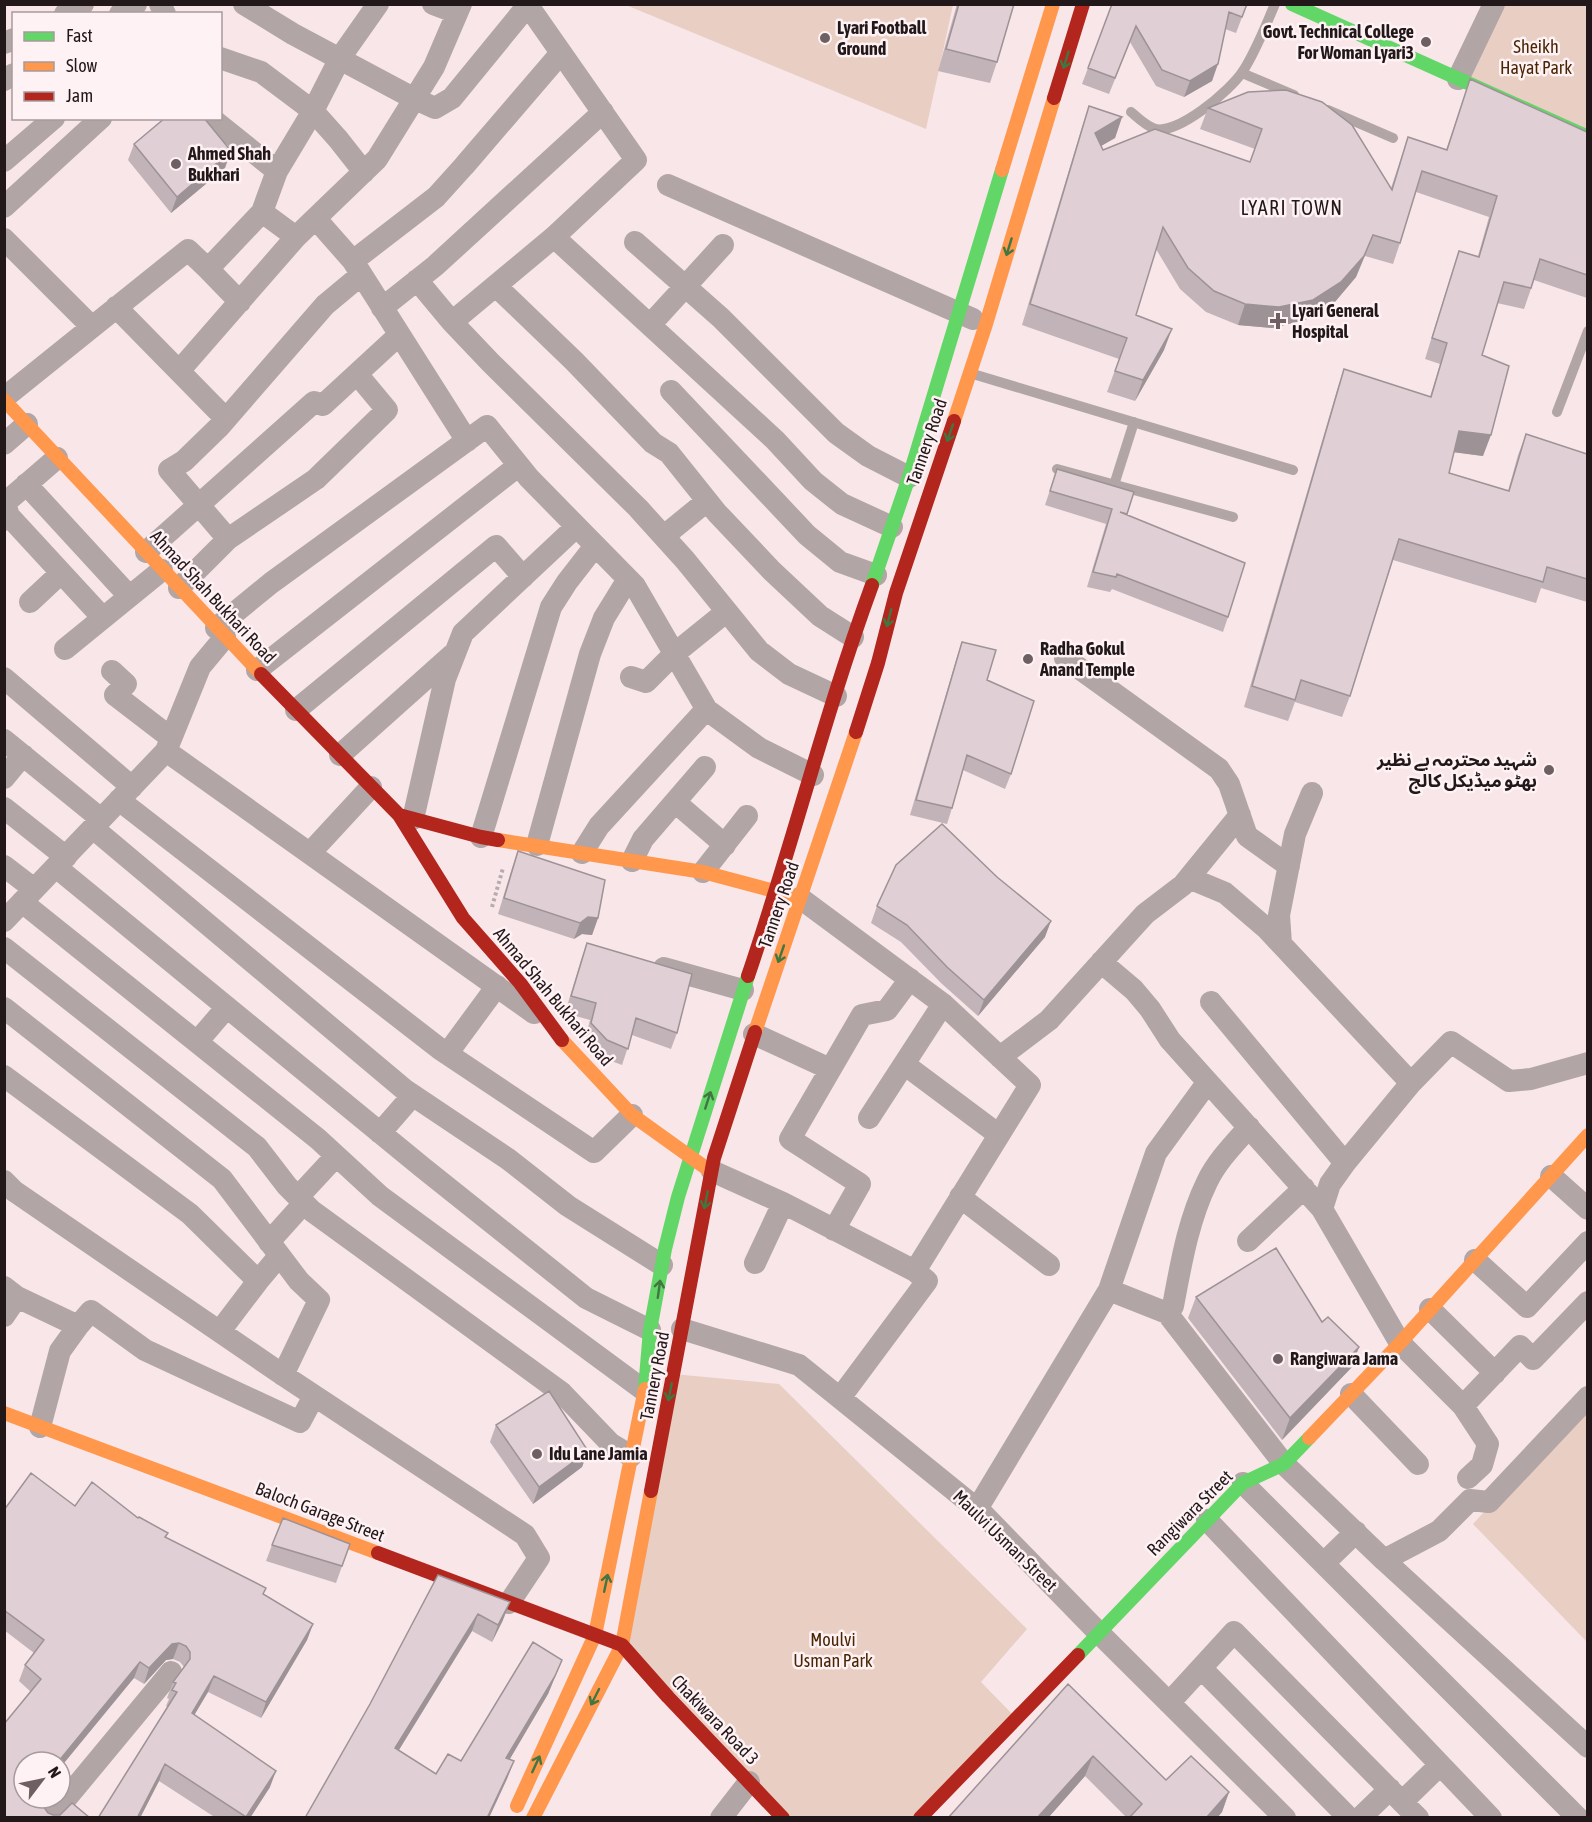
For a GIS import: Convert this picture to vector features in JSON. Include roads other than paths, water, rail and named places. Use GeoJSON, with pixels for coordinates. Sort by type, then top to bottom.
{"type":"FeatureCollection","features":[{"type":"Feature","properties":{"kind":"main road","name":"Tannery Road"},"geometry":{"type":"LineString","coordinates":[[511,1818],[595,1635],[645,1391],[651,1330],[662,1265],[690,1158],[813,775],[853,637],[909,477],[1053,4]]}},
{"type":"Feature","properties":{"kind":"main road","name":"Tannery Road"},"geometry":{"type":"LineString","coordinates":[[533,1818],[622,1645],[714,1158],[838,790],[878,663],[896,593],[986,324],[1083,4]]}},
{"type":"Feature","properties":{"kind":"main road"},"geometry":{"type":"LineString","coordinates":[[1292,4],[1587,137]]}},
{"type":"Feature","properties":{"kind":"main road","name":"Ahmad Shah Bukhari Road"},"geometry":{"type":"LineString","coordinates":[[4,399],[220,632],[371,787],[406,817],[463,918],[520,983],[569,1049],[632,1115],[712,1172]]}},
{"type":"Feature","properties":{"kind":"main road"},"geometry":{"type":"LineString","coordinates":[[406,817],[481,837],[703,872],[800,898]]}},
{"type":"Feature","properties":{"kind":"main road","name":"Rangiwara Street"},"geometry":{"type":"LineString","coordinates":[[920,1818],[1243,1483],[1284,1464],[1400,1342],[1587,1135]]}},
{"type":"Feature","properties":{"kind":"main road","name":"Baloch Garage Street"},"geometry":{"type":"LineString","coordinates":[[4,1413],[622,1645]]}},
{"type":"Feature","properties":{"kind":"main road","name":"Chakiwara Road 3"},"geometry":{"type":"LineString","coordinates":[[622,1645],[783,1818]]}},
{"type":"Feature","properties":{"kind":"street"},"geometry":{"type":"LineString","coordinates":[[69,12],[83,4]]}},
{"type":"Feature","properties":{"kind":"street"},"geometry":{"type":"LineString","coordinates":[[123,12],[136,4]]}},
{"type":"Feature","properties":{"kind":"street"},"geometry":{"type":"LineString","coordinates":[[244,4],[293,34],[435,108],[452,98],[527,5],[636,160],[554,237],[453,322]]}},
{"type":"Feature","properties":{"kind":"street"},"geometry":{"type":"LineString","coordinates":[[208,270],[262,212],[277,171],[313,111],[340,58],[378,4]]}},
{"type":"Feature","properties":{"kind":"street"},"geometry":{"type":"LineString","coordinates":[[179,371],[296,237],[377,159],[434,67],[459,9],[433,4]]}},
{"type":"Feature","properties":{"kind":"street"},"geometry":{"type":"LineString","coordinates":[[1458,79],[1494,4]]}},
{"type":"Feature","properties":{"kind":"street"},"geometry":{"type":"LineString","coordinates":[[228,539],[169,470],[184,461],[226,419],[357,268],[436,197],[561,52]]}},
{"type":"Feature","properties":{"kind":"street"},"geometry":{"type":"LineString","coordinates":[[222,59],[261,72],[313,111],[364,172]]}},
{"type":"Feature","properties":{"kind":"street"},"geometry":{"type":"LineString","coordinates":[[382,308],[417,280],[603,112]]}},
{"type":"Feature","properties":{"kind":"street"},"geometry":{"type":"LineString","coordinates":[[4,161],[52,120]]}},
{"type":"Feature","properties":{"kind":"street"},"geometry":{"type":"LineString","coordinates":[[4,207],[99,120]]}},
{"type":"Feature","properties":{"kind":"street"},"geometry":{"type":"LineString","coordinates":[[213,120],[277,171]]}},
{"type":"Feature","properties":{"kind":"street"},"geometry":{"type":"LineString","coordinates":[[668,184],[986,324]]}},
{"type":"Feature","properties":{"kind":"street"},"geometry":{"type":"LineString","coordinates":[[262,212],[296,237]]}},
{"type":"Feature","properties":{"kind":"street"},"geometry":{"type":"LineString","coordinates":[[316,219],[357,268],[467,441]]}},
{"type":"Feature","properties":{"kind":"street"},"geometry":{"type":"LineString","coordinates":[[554,237],[775,440],[813,482],[842,504],[892,527]]}},
{"type":"Feature","properties":{"kind":"street"},"geometry":{"type":"LineString","coordinates":[[4,239],[92,327]]}},
{"type":"Feature","properties":{"kind":"street"},"geometry":{"type":"LineString","coordinates":[[635,242],[721,318],[837,433],[868,456],[909,477]]}},
{"type":"Feature","properties":{"kind":"street"},"geometry":{"type":"LineString","coordinates":[[650,325],[723,244]]}},
{"type":"Feature","properties":{"kind":"street"},"geometry":{"type":"LineString","coordinates":[[4,399],[188,250],[240,302]]}},
{"type":"Feature","properties":{"kind":"street"},"geometry":{"type":"LineString","coordinates":[[417,280],[490,362],[590,459],[664,536],[759,651],[789,674],[836,696]]}},
{"type":"Feature","properties":{"kind":"street"},"geometry":{"type":"LineString","coordinates":[[496,286],[574,360],[653,443],[669,453],[707,501],[772,571],[820,615],[853,637]]}},
{"type":"Feature","properties":{"kind":"street"},"geometry":{"type":"LineString","coordinates":[[116,307],[226,419]]}},
{"type":"Feature","properties":{"kind":"street"},"geometry":{"type":"LineString","coordinates":[[146,552],[314,402],[323,405],[399,335]]}},
{"type":"Feature","properties":{"kind":"street"},"geometry":{"type":"LineString","coordinates":[[179,588],[228,539],[316,479],[387,410],[357,374]]}},
{"type":"Feature","properties":{"kind":"street"},"geometry":{"type":"LineString","coordinates":[[671,391],[807,535],[840,562],[876,575]]}},
{"type":"Feature","properties":{"kind":"street"},"geometry":{"type":"LineString","coordinates":[[4,444],[27,424]]}},
{"type":"Feature","properties":{"kind":"street"},"geometry":{"type":"LineString","coordinates":[[4,921],[126,793],[169,744],[200,667],[220,632],[271,583],[487,426],[518,466],[635,586],[707,710],[759,748],[813,775]]}},
{"type":"Feature","properties":{"kind":"street"},"geometry":{"type":"LineString","coordinates":[[57,458],[5,503],[7,518],[103,618]]}},
{"type":"Feature","properties":{"kind":"street"},"geometry":{"type":"LineString","coordinates":[[257,670],[518,466]]}},
{"type":"Feature","properties":{"kind":"street"},"geometry":{"type":"LineString","coordinates":[[26,484],[129,596]]}},
{"type":"Feature","properties":{"kind":"street"},"geometry":{"type":"LineString","coordinates":[[664,536],[707,501]]}},
{"type":"Feature","properties":{"kind":"street"},"geometry":{"type":"LineString","coordinates":[[406,817],[445,679],[464,633],[576,527]]}},
{"type":"Feature","properties":{"kind":"street"},"geometry":{"type":"LineString","coordinates":[[296,710],[496,546],[523,577]]}},
{"type":"Feature","properties":{"kind":"street"},"geometry":{"type":"LineString","coordinates":[[481,837],[551,607],[595,546]]}},
{"type":"Feature","properties":{"kind":"street"},"geometry":{"type":"LineString","coordinates":[[65,649],[162,570]]}},
{"type":"Feature","properties":{"kind":"street"},"geometry":{"type":"LineString","coordinates":[[30,602],[61,573]]}},
{"type":"Feature","properties":{"kind":"street"},"geometry":{"type":"LineString","coordinates":[[537,845],[590,654],[604,618],[628,579]]}},
{"type":"Feature","properties":{"kind":"street"},"geometry":{"type":"LineString","coordinates":[[631,677],[646,682],[674,654],[726,612]]}},
{"type":"Feature","properties":{"kind":"street"},"geometry":{"type":"LineString","coordinates":[[340,755],[456,652]]}},
{"type":"Feature","properties":{"kind":"street"},"geometry":{"type":"LineString","coordinates":[[1065,658],[1219,769],[1228,784],[1247,836],[1289,866]]}},
{"type":"Feature","properties":{"kind":"street"},"geometry":{"type":"LineString","coordinates":[[112,671],[126,684],[115,695],[169,744],[310,853],[551,1025]]}},
{"type":"Feature","properties":{"kind":"street"},"geometry":{"type":"LineString","coordinates":[[4,678],[126,793],[447,1054],[594,1152],[632,1115]]}},
{"type":"Feature","properties":{"kind":"street"},"geometry":{"type":"LineString","coordinates":[[582,853],[599,826],[701,715]]}},
{"type":"Feature","properties":{"kind":"street"},"geometry":{"type":"LineString","coordinates":[[4,740],[97,824],[413,1095],[508,1159],[568,1206],[662,1265]]}},
{"type":"Feature","properties":{"kind":"street"},"geometry":{"type":"LineString","coordinates":[[4,778],[23,755]]}},
{"type":"Feature","properties":{"kind":"street"},"geometry":{"type":"LineString","coordinates":[[632,861],[643,839],[705,767]]}},
{"type":"Feature","properties":{"kind":"street"},"geometry":{"type":"LineString","coordinates":[[310,853],[371,787]]}},
{"type":"Feature","properties":{"kind":"street"},"geometry":{"type":"LineString","coordinates":[[1281,944],[1279,915],[1295,834],[1312,793]]}},
{"type":"Feature","properties":{"kind":"street"},"geometry":{"type":"LineString","coordinates":[[675,802],[725,845]]}},
{"type":"Feature","properties":{"kind":"street"},"geometry":{"type":"LineString","coordinates":[[4,808],[61,862],[227,1007],[380,1133],[586,1298],[651,1330]]}},
{"type":"Feature","properties":{"kind":"street"},"geometry":{"type":"LineString","coordinates":[[1000,1057],[1049,1020],[1145,914],[1183,885],[1240,815]]}},
{"type":"Feature","properties":{"kind":"street"},"geometry":{"type":"LineString","coordinates":[[703,872],[747,816]]}},
{"type":"Feature","properties":{"kind":"street"},"geometry":{"type":"LineString","coordinates":[[4,866],[28,896],[197,1042],[318,1139],[380,1196],[645,1391]]}},
{"type":"Feature","properties":{"kind":"street"},"geometry":{"type":"LineString","coordinates":[[1189,878],[1224,893],[1267,929],[1411,1083]]}},
{"type":"Feature","properties":{"kind":"street"},"geometry":{"type":"LineString","coordinates":[[800,898],[943,1004],[1030,1085],[915,1271]]}},
{"type":"Feature","properties":{"kind":"street"},"geometry":{"type":"LineString","coordinates":[[4,948],[257,1147],[287,1186],[312,1211],[562,1393],[611,1444],[631,1456]]}},
{"type":"Feature","properties":{"kind":"street"},"geometry":{"type":"LineString","coordinates":[[641,962],[743,990]]}},
{"type":"Feature","properties":{"kind":"street"},"geometry":{"type":"LineString","coordinates":[[1101,962],[1134,990],[1150,1009],[1170,1040],[1322,1209],[1400,1342],[1463,1406],[1488,1444],[1482,1465],[1468,1478]]}},
{"type":"Feature","properties":{"kind":"street"},"geometry":{"type":"LineString","coordinates":[[834,1230],[860,1184],[790,1139],[862,1015],[887,1010],[910,979]]}},
{"type":"Feature","properties":{"kind":"street"},"geometry":{"type":"LineString","coordinates":[[447,1054],[497,986]]}},
{"type":"Feature","properties":{"kind":"street"},"geometry":{"type":"LineString","coordinates":[[1211,1002],[1345,1163]]}},
{"type":"Feature","properties":{"kind":"street"},"geometry":{"type":"LineString","coordinates":[[869,1118],[943,1004]]}},
{"type":"Feature","properties":{"kind":"street"},"geometry":{"type":"LineString","coordinates":[[197,1042],[227,1007]]}},
{"type":"Feature","properties":{"kind":"street"},"geometry":{"type":"LineString","coordinates":[[4,1008],[222,1179],[299,1281],[319,1300],[283,1375]]}},
{"type":"Feature","properties":{"kind":"street"},"geometry":{"type":"LineString","coordinates":[[754,1034],[830,1069]]}},
{"type":"Feature","properties":{"kind":"street"},"geometry":{"type":"LineString","coordinates":[[1322,1209],[1330,1184],[1345,1163],[1411,1083],[1451,1042],[1509,1081],[1531,1079],[1587,1063]]}},
{"type":"Feature","properties":{"kind":"street"},"geometry":{"type":"LineString","coordinates":[[904,1064],[999,1135]]}},
{"type":"Feature","properties":{"kind":"street"},"geometry":{"type":"LineString","coordinates":[[4,1076],[190,1214],[258,1281]]}},
{"type":"Feature","properties":{"kind":"street"},"geometry":{"type":"LineString","coordinates":[[977,1509],[1109,1290],[1156,1153],[1207,1083]]}},
{"type":"Feature","properties":{"kind":"street"},"geometry":{"type":"LineString","coordinates":[[380,1133],[413,1095]]}},
{"type":"Feature","properties":{"kind":"street"},"geometry":{"type":"LineString","coordinates":[[1167,1313],[1173,1306],[1187,1235],[1208,1181],[1229,1149],[1249,1127]]}},
{"type":"Feature","properties":{"kind":"street"},"geometry":{"type":"LineString","coordinates":[[220,1331],[258,1281],[301,1200],[336,1156]]}},
{"type":"Feature","properties":{"kind":"street"},"geometry":{"type":"LineString","coordinates":[[712,1172],[783,1203],[915,1271],[927,1281],[840,1398]]}},
{"type":"Feature","properties":{"kind":"street"},"geometry":{"type":"LineString","coordinates":[[1551,1176],[1587,1209]]}},
{"type":"Feature","properties":{"kind":"street"},"geometry":{"type":"LineString","coordinates":[[4,1181],[14,1191],[283,1375],[525,1535],[539,1558],[509,1603]]}},
{"type":"Feature","properties":{"kind":"street"},"geometry":{"type":"LineString","coordinates":[[1248,1241],[1304,1188]]}},
{"type":"Feature","properties":{"kind":"street"},"geometry":{"type":"LineString","coordinates":[[960,1197],[1049,1265]]}},
{"type":"Feature","properties":{"kind":"street"},"geometry":{"type":"LineString","coordinates":[[755,1263],[783,1203]]}},
{"type":"Feature","properties":{"kind":"street"},"geometry":{"type":"LineString","coordinates":[[1475,1260],[1527,1307],[1583,1257]]}},
{"type":"Feature","properties":{"kind":"street"},"geometry":{"type":"LineString","coordinates":[[1109,1290],[1167,1313],[1284,1464],[1384,1560],[1587,1746]]}},
{"type":"Feature","properties":{"kind":"street"},"geometry":{"type":"LineString","coordinates":[[4,1316],[11,1292],[78,1326]]}},
{"type":"Feature","properties":{"kind":"street"},"geometry":{"type":"LineString","coordinates":[[1463,1406],[1520,1346],[1533,1359],[1587,1302]]}},
{"type":"Feature","properties":{"kind":"street"},"geometry":{"type":"LineString","coordinates":[[1430,1309],[1495,1373]]}},
{"type":"Feature","properties":{"kind":"street"},"geometry":{"type":"LineString","coordinates":[[40,1427],[60,1351],[91,1311],[145,1350],[300,1422],[314,1396]]}},
{"type":"Feature","properties":{"kind":"street","name":"Maulvi Usman Street"},"geometry":{"type":"LineString","coordinates":[[682,1329],[799,1365],[977,1509],[1285,1818]]}},
{"type":"Feature","properties":{"kind":"street"},"geometry":{"type":"LineString","coordinates":[[1351,1394],[1418,1464]]}},
{"type":"Feature","properties":{"kind":"street"},"geometry":{"type":"LineString","coordinates":[[1384,1560],[1439,1531],[1470,1500],[1489,1502],[1587,1397]]}},
{"type":"Feature","properties":{"kind":"street"},"geometry":{"type":"LineString","coordinates":[[1243,1483],[1578,1818]]}},
{"type":"Feature","properties":{"kind":"street"},"geometry":{"type":"LineString","coordinates":[[1207,1520],[1491,1818]]}},
{"type":"Feature","properties":{"kind":"street"},"geometry":{"type":"LineString","coordinates":[[1324,1563],[1356,1532]]}},
{"type":"Feature","properties":{"kind":"street"},"geometry":{"type":"LineString","coordinates":[[1169,1703],[1234,1632],[1403,1803]]}},
{"type":"Feature","properties":{"kind":"street"},"geometry":{"type":"LineString","coordinates":[[1201,1668],[1349,1818]]}},
{"type":"Feature","properties":{"kind":"street"},"geometry":{"type":"LineString","coordinates":[[50,1818],[171,1672]]}},
{"type":"Feature","properties":{"kind":"street"},"geometry":{"type":"LineString","coordinates":[[1360,1818],[1403,1803],[1440,1765]]}},
{"type":"Feature","properties":{"kind":"street"},"geometry":{"type":"LineString","coordinates":[[721,1818],[750,1782]]}},
{"type":"Feature","properties":{"kind":"lane"},"geometry":{"type":"LineString","coordinates":[[1131,112],[1153,129],[1168,130],[1194,116],[1221,95],[1242,73],[1275,4]]}},
{"type":"Feature","properties":{"kind":"lane"},"geometry":{"type":"LineString","coordinates":[[1242,73],[1307,101]]}},
{"type":"Feature","properties":{"kind":"lane"},"geometry":{"type":"LineString","coordinates":[[1317,106],[1393,138]]}},
{"type":"Feature","properties":{"kind":"lane"},"geometry":{"type":"LineString","coordinates":[[1557,412],[1587,331]]}},
{"type":"Feature","properties":{"kind":"lane"},"geometry":{"type":"LineString","coordinates":[[970,373],[1293,470]]}},
{"type":"Feature","properties":{"kind":"lane"},"geometry":{"type":"LineString","coordinates":[[1114,485],[1134,422]]}},
{"type":"Feature","properties":{"kind":"lane"},"geometry":{"type":"LineString","coordinates":[[1057,469],[1233,517]]}},
{"type":"Feature","properties":{"kind":"place","name":"Lyari Football Ground"},"geometry":{"type":"Point","coordinates":[825,38]}},
{"type":"Feature","properties":{"kind":"place","name":"Govt. Technical College For Woman Lyari3"},"geometry":{"type":"Point","coordinates":[1426,42]}},
{"type":"Feature","properties":{"kind":"place","name":"Ahmed Shah Bukhari"},"geometry":{"type":"Point","coordinates":[176,164]}},
{"type":"Feature","properties":{"kind":"place","name":"Lyari General Hospital"},"geometry":{"type":"Point","coordinates":[1278,321]}},
{"type":"Feature","properties":{"kind":"place","name":"Radha Gokul Anand Temple"},"geometry":{"type":"Point","coordinates":[1028,659]}},
{"type":"Feature","properties":{"kind":"place","name":"شہید محترمہ بے نظیر بھٹو میڈیکل کالج"},"geometry":{"type":"Point","coordinates":[1549,770]}},
{"type":"Feature","properties":{"kind":"place","name":"Rangiwara Jama"},"geometry":{"type":"Point","coordinates":[1278,1359]}},
{"type":"Feature","properties":{"kind":"place","name":"Idu Lane Jamia"},"geometry":{"type":"Point","coordinates":[537,1454]}},
{"type":"Feature","properties":{"kind":"district","name":"LYARI TOWN"},"geometry":{"type":"Point","coordinates":[1292,208]}},
{"type":"Feature","properties":{"kind":"park label","name":"Sheikh Hayat Park"},"geometry":{"type":"Point","coordinates":[1536,57]}},
{"type":"Feature","properties":{"kind":"park label","name":"Moulvi Usman Park"},"geometry":{"type":"Point","coordinates":[833,1650]}}]}
